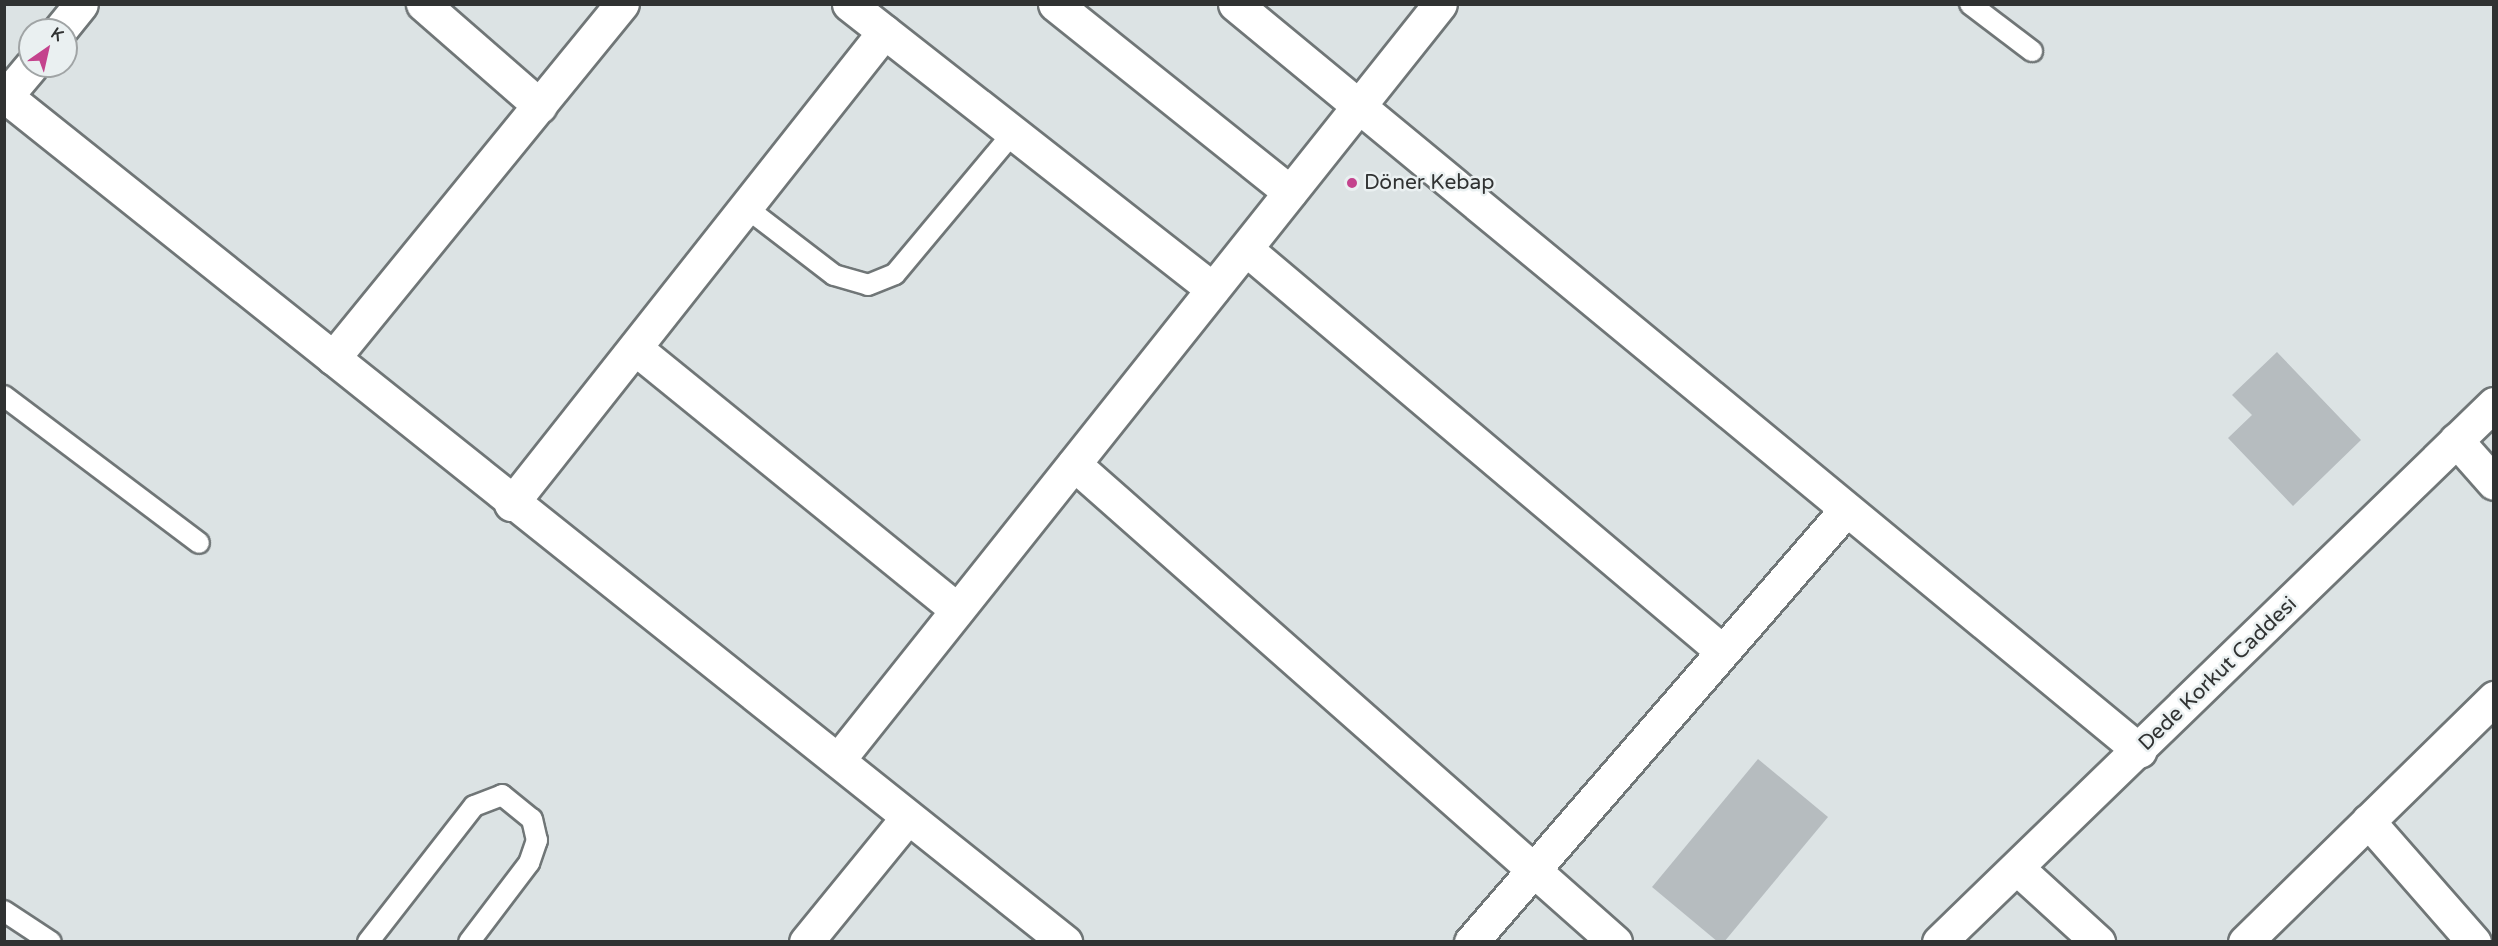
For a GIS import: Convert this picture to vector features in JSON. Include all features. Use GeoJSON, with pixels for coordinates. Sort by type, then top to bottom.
{"type":"FeatureCollection","features":[{"type":"Feature","properties":{"kind":"street"},"geometry":{"type":"LineString","coordinates":[[70,18],[81,4]]}},
{"type":"Feature","properties":{"kind":"street"},"geometry":{"type":"LineString","coordinates":[[423,4],[540,106]]}},
{"type":"Feature","properties":{"kind":"street"},"geometry":{"type":"LineString","coordinates":[[333,358],[622,4]]}},
{"type":"Feature","properties":{"kind":"street"},"geometry":{"type":"LineString","coordinates":[[849,4],[1213,289]]}},
{"type":"Feature","properties":{"kind":"street"},"geometry":{"type":"LineString","coordinates":[[1055,4],[1290,192]]}},
{"type":"Feature","properties":{"kind":"street"},"geometry":{"type":"LineString","coordinates":[[1235,4],[1359,105],[1844,512],[2140,751]]}},
{"type":"Feature","properties":{"kind":"street"},"geometry":{"type":"LineString","coordinates":[[838,760],[1438,5]]}},
{"type":"Feature","properties":{"kind":"street"},"geometry":{"type":"LineString","coordinates":[[512,504],[747,209],[884,32]]}},
{"type":"Feature","properties":{"kind":"street"},"geometry":{"type":"LineString","coordinates":[[21,78],[5,96],[512,504],[1065,942]]}},
{"type":"Feature","properties":{"kind":"street"},"geometry":{"type":"LineString","coordinates":[[1246,249],[1722,651]]}},
{"type":"Feature","properties":{"kind":"street"},"geometry":{"type":"LineString","coordinates":[[635,348],[957,610]]}},
{"type":"Feature","properties":{"kind":"street","name":"Dede Korkut Caddesi"},"geometry":{"type":"LineString","coordinates":[[1939,942],[2140,751],[2493,404]]}},
{"type":"Feature","properties":{"kind":"street"},"geometry":{"type":"LineString","coordinates":[[2456,440],[2493,483]]}},
{"type":"Feature","properties":{"kind":"street"},"geometry":{"type":"LineString","coordinates":[[1074,464],[1534,868],[1615,942]]}},
{"type":"Feature","properties":{"kind":"street"},"geometry":{"type":"LineString","coordinates":[[1471,942],[1844,512]]}},
{"type":"Feature","properties":{"kind":"street"},"geometry":{"type":"LineString","coordinates":[[2245,942],[2493,698]]}},
{"type":"Feature","properties":{"kind":"street"},"geometry":{"type":"LineString","coordinates":[[806,942],[908,817]]}},
{"type":"Feature","properties":{"kind":"street"},"geometry":{"type":"LineString","coordinates":[[2368,821],[2474,942]]}},
{"type":"Feature","properties":{"kind":"street"},"geometry":{"type":"LineString","coordinates":[[2017,868],[2098,942]]}},
{"type":"Feature","properties":{"kind":"lane"},"geometry":{"type":"LineString","coordinates":[[1970,4],[2032,51]]}},
{"type":"Feature","properties":{"kind":"lane"},"geometry":{"type":"LineString","coordinates":[[747,209],[834,275],[868,285],[895,274],[1013,133]]}},
{"type":"Feature","properties":{"kind":"lane"},"geometry":{"type":"LineString","coordinates":[[5,397],[199,543]]}},
{"type":"Feature","properties":{"kind":"lane"},"geometry":{"type":"LineString","coordinates":[[368,942],[474,806],[502,795],[532,819],[537,840],[529,863],[469,942]]}},
{"type":"Feature","properties":{"kind":"lane"},"geometry":{"type":"LineString","coordinates":[[4,911],[51,942]]}},
{"type":"Feature","properties":{"kind":"building"},"geometry":{"type":"Polygon","coordinates":[[[2277,352],[2361,440],[2293,506],[2228,438],[2252,415],[2232,395],[2277,352]]]}},
{"type":"Feature","properties":{"kind":"building"},"geometry":{"type":"Polygon","coordinates":[[[1758,759],[1828,817],[1724,942],[1718,942],[1652,887],[1758,759]]]}},
{"type":"Feature","properties":{"kind":"place","name":"Döner Kebap"},"geometry":{"type":"Point","coordinates":[1352,183]}}]}
